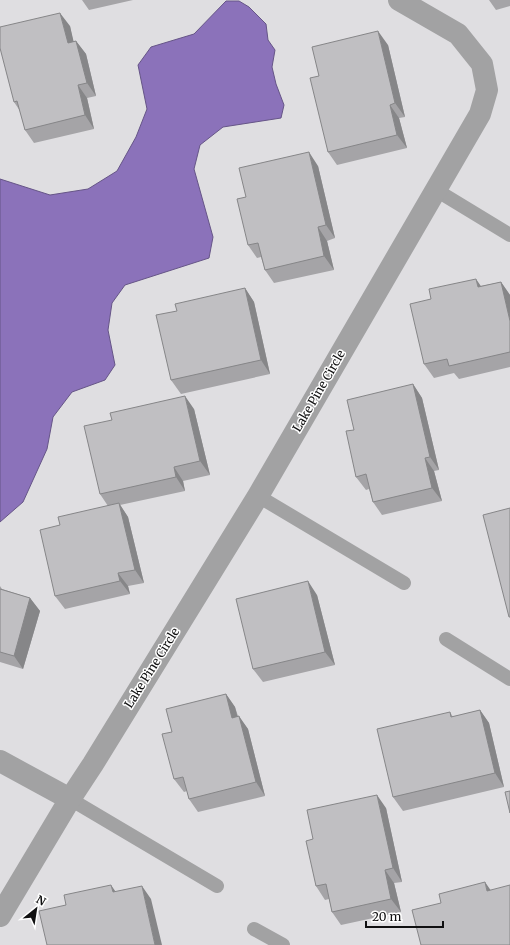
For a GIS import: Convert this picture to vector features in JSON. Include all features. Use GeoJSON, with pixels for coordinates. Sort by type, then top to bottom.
{"type":"FeatureCollection","features":[{"type":"Feature","properties":{"kind":"street","name":"Lake Pine Circle"},"geometry":{"type":"LineString","coordinates":[[0,916],[70,799],[258,496],[480,114],[487,90],[482,64],[458,34],[399,0]]}},
{"type":"Feature","properties":{"kind":"street"},"geometry":{"type":"LineString","coordinates":[[0,761],[70,799]]}},
{"type":"Feature","properties":{"kind":"lane"},"geometry":{"type":"LineString","coordinates":[[436,190],[510,235]]}},
{"type":"Feature","properties":{"kind":"lane"},"geometry":{"type":"LineString","coordinates":[[258,496],[404,583]]}},
{"type":"Feature","properties":{"kind":"lane"},"geometry":{"type":"LineString","coordinates":[[446,640],[510,679]]}},
{"type":"Feature","properties":{"kind":"lane"},"geometry":{"type":"LineString","coordinates":[[70,799],[217,886]]}},
{"type":"Feature","properties":{"kind":"lane"},"geometry":{"type":"LineString","coordinates":[[254,929],[283,945]]}},
{"type":"Feature","properties":{"kind":"shaded area"},"geometry":{"type":"Polygon","coordinates":[[[226,1],[239,1],[249,7],[266,24],[268,40],[275,50],[272,67],[276,84],[284,105],[281,118],[223,127],[200,145],[194,169],[213,237],[209,258],[125,285],[112,303],[108,330],[115,365],[105,380],[72,392],[53,417],[47,449],[23,502],[0,522],[0,179],[50,195],[88,189],[117,171],[136,137],[147,109],[138,65],[151,47],[194,34],[226,1]]]}},
{"type":"Feature","properties":{"kind":"building"},"geometry":{"type":"Polygon","coordinates":[[[60,13],[68,43],[76,41],[87,83],[78,85],[85,115],[25,130],[17,101],[14,102],[0,48],[0,27],[60,13]]]}},
{"type":"Feature","properties":{"kind":"building"},"geometry":{"type":"Polygon","coordinates":[[[378,31],[395,103],[390,105],[397,135],[328,152],[310,78],[319,76],[312,47],[378,31]]]}},
{"type":"Feature","properties":{"kind":"building"},"geometry":{"type":"Polygon","coordinates":[[[309,152],[326,225],[318,227],[324,256],[265,270],[258,243],[248,245],[237,199],[246,197],[239,168],[309,152]]]}},
{"type":"Feature","properties":{"kind":"building"},"geometry":{"type":"Polygon","coordinates":[[[476,279],[478,287],[501,282],[510,321],[510,352],[449,366],[447,359],[424,364],[410,304],[431,299],[429,289],[476,279]]]}},
{"type":"Feature","properties":{"kind":"building"},"geometry":{"type":"Polygon","coordinates":[[[245,288],[261,360],[171,380],[156,315],[177,311],[175,304],[245,288]]]}},
{"type":"Feature","properties":{"kind":"building"},"geometry":{"type":"Polygon","coordinates":[[[413,384],[430,457],[425,458],[432,488],[373,502],[366,474],[356,477],[346,431],[354,430],[347,400],[413,384]]]}},
{"type":"Feature","properties":{"kind":"building"},"geometry":{"type":"Polygon","coordinates":[[[185,396],[200,461],[174,467],[176,477],[100,494],[84,426],[112,420],[110,413],[185,396]]]}},
{"type":"Feature","properties":{"kind":"building"},"geometry":{"type":"Polygon","coordinates":[[[119,503],[135,570],[118,573],[120,581],[55,596],[40,530],[60,525],[58,517],[119,503]]]}},
{"type":"Feature","properties":{"kind":"building"},"geometry":{"type":"Polygon","coordinates":[[[510,508],[510,617],[509,617],[483,515],[510,508]]]}},
{"type":"Feature","properties":{"kind":"building"},"geometry":{"type":"Polygon","coordinates":[[[308,581],[325,652],[253,669],[236,599],[308,581]]]}},
{"type":"Feature","properties":{"kind":"building"},"geometry":{"type":"Polygon","coordinates":[[[0,589],[30,598],[14,656],[0,652],[0,589]]]}},
{"type":"Feature","properties":{"kind":"building"},"geometry":{"type":"Polygon","coordinates":[[[226,694],[232,718],[239,716],[256,782],[189,799],[183,777],[174,779],[162,734],[172,732],[166,709],[226,694]]]}},
{"type":"Feature","properties":{"kind":"building"},"geometry":{"type":"Polygon","coordinates":[[[480,710],[495,773],[393,797],[377,729],[450,712],[451,717],[480,710]]]}},
{"type":"Feature","properties":{"kind":"building"},"geometry":{"type":"Polygon","coordinates":[[[510,791],[510,813],[505,792],[510,791]]]}},
{"type":"Feature","properties":{"kind":"building"},"geometry":{"type":"Polygon","coordinates":[[[377,795],[393,868],[385,870],[391,899],[332,912],[326,884],[316,886],[306,841],[313,839],[307,810],[377,795]]]}},
{"type":"Feature","properties":{"kind":"building"},"geometry":{"type":"Polygon","coordinates":[[[485,882],[487,891],[510,885],[510,945],[421,945],[412,910],[441,903],[439,894],[485,882]]]}},
{"type":"Feature","properties":{"kind":"building"},"geometry":{"type":"Polygon","coordinates":[[[111,885],[113,892],[142,886],[155,945],[47,945],[39,911],[66,905],[64,895],[111,885]]]}}]}
